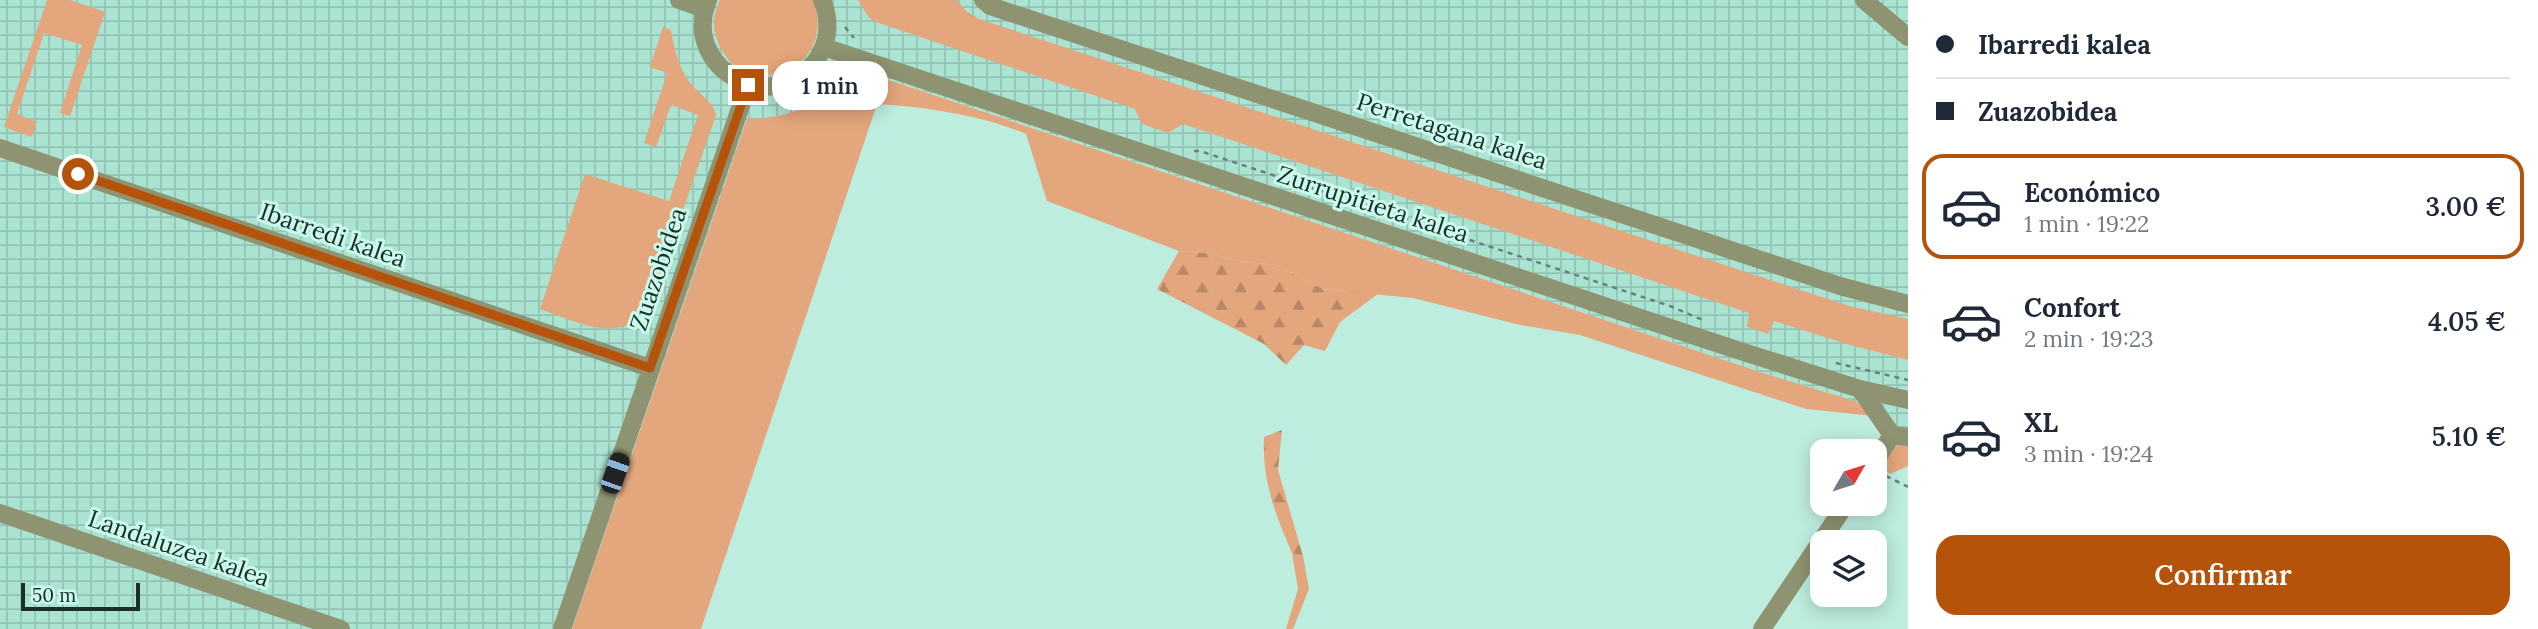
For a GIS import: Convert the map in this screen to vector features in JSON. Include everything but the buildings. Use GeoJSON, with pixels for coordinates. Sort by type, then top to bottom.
{"type":"FeatureCollection","features":[{"type":"Feature","properties":{"kind":"street"},"geometry":{"type":"LineString","coordinates":[[679,0],[706,4],[703,24],[705,41],[711,55],[727,73],[748,85],[763,87],[779,86],[793,81],[811,67],[824,47],[828,29],[822,0]]}},
{"type":"Feature","properties":{"kind":"street","name":"Perretagana kalea"},"geometry":{"type":"LineString","coordinates":[[983,0],[990,6],[1840,286],[1908,304]]}},
{"type":"Feature","properties":{"kind":"street"},"geometry":{"type":"LineString","coordinates":[[1864,0],[1908,37]]}},
{"type":"Feature","properties":{"kind":"street","name":"Zurrupitieta kalea"},"geometry":{"type":"LineString","coordinates":[[824,47],[1731,348],[1860,389],[1908,400]]}},
{"type":"Feature","properties":{"kind":"street","name":"Zuazobidea"},"geometry":{"type":"LineString","coordinates":[[562,629],[748,85]]}},
{"type":"Feature","properties":{"kind":"street","name":"Ibarredi kalea"},"geometry":{"type":"LineString","coordinates":[[0,148],[650,368]]}},
{"type":"Feature","properties":{"kind":"street"},"geometry":{"type":"LineString","coordinates":[[1860,389],[1900,436],[1887,457]]}},
{"type":"Feature","properties":{"kind":"street","name":"Landaluzea kalea"},"geometry":{"type":"LineString","coordinates":[[0,513],[341,629]]}},
{"type":"Feature","properties":{"kind":"street"},"geometry":{"type":"LineString","coordinates":[[1762,629],[1838,516]]}},
{"type":"Feature","properties":{"kind":"path"},"geometry":{"type":"LineString","coordinates":[[847,31],[860,42]]}},
{"type":"Feature","properties":{"kind":"path"},"geometry":{"type":"LineString","coordinates":[[1189,152],[1200,150],[1658,302],[1702,317],[1712,327]]}},
{"type":"Feature","properties":{"kind":"path"},"geometry":{"type":"LineString","coordinates":[[1833,362],[1908,380]]}},
{"type":"Feature","properties":{"kind":"path"},"geometry":{"type":"LineString","coordinates":[[1887,474],[1908,487]]}},
{"type":"Feature","properties":{"kind":"shaded area"},"geometry":{"type":"Polygon","coordinates":[[[0,0],[1908,0],[1908,443],[1887,449],[1887,439],[1882,439],[1881,427],[1855,401],[1766,374],[857,69],[829,94],[798,112],[770,119],[747,120],[572,629],[0,629],[0,0]]]}},
{"type":"Feature","properties":{"kind":"green space"},"geometry":{"type":"Polygon","coordinates":[[[47,0],[70,0],[105,12],[70,116],[60,113],[82,45],[44,33],[17,114],[37,122],[32,137],[4,127],[47,0]]]}},
{"type":"Feature","properties":{"kind":"green space"},"geometry":{"type":"Polygon","coordinates":[[[720,0],[813,0],[818,25],[813,45],[801,61],[785,72],[766,76],[747,73],[730,62],[718,42],[714,21],[720,0]]]}},
{"type":"Feature","properties":{"kind":"green space"},"geometry":{"type":"Polygon","coordinates":[[[858,0],[957,0],[966,11],[979,19],[1849,306],[1908,319],[1908,360],[1774,321],[1768,334],[1747,327],[1749,313],[1183,124],[1168,133],[1142,124],[1135,109],[873,21],[858,0]]]}},
{"type":"Feature","properties":{"kind":"green space"},"geometry":{"type":"Polygon","coordinates":[[[663,27],[671,30],[683,72],[709,102],[716,115],[648,311],[623,327],[581,324],[540,309],[585,174],[669,201],[698,115],[671,105],[656,147],[644,143],[667,73],[650,67],[663,27]]]}},
{"type":"Feature","properties":{"kind":"green space"},"geometry":{"type":"Polygon","coordinates":[[[856,69],[1766,374],[1855,401],[1874,416],[1806,409],[1580,335],[1516,324],[1413,298],[1323,289],[1276,265],[1179,251],[1047,201],[1026,134],[953,113],[877,104],[701,629],[572,629],[747,119],[780,115],[807,106],[831,91],[856,69]]]}},
{"type":"Feature","properties":{"kind":"green space"},"geometry":{"type":"Polygon","coordinates":[[[1179,251],[1276,265],[1323,289],[1378,294],[1340,322],[1325,351],[1304,345],[1286,365],[1264,344],[1157,289],[1179,251]]]}},
{"type":"Feature","properties":{"kind":"green space"},"geometry":{"type":"Polygon","coordinates":[[[1282,430],[1278,470],[1303,556],[1292,553],[1267,482],[1264,437],[1282,430]]]}},
{"type":"Feature","properties":{"kind":"green space"},"geometry":{"type":"Polygon","coordinates":[[[1908,443],[1908,466],[1890,474],[1887,472],[1887,449],[1908,443]]]}},
{"type":"Feature","properties":{"kind":"green space"},"geometry":{"type":"Polygon","coordinates":[[[1292,553],[1303,556],[1309,589],[1293,629],[1286,629],[1298,589],[1292,553]]]}},
{"type":"Feature","properties":{"kind":"route"},"geometry":{"type":"LineString","coordinates":[[78,174],[650,368],[748,85]]}}]}
